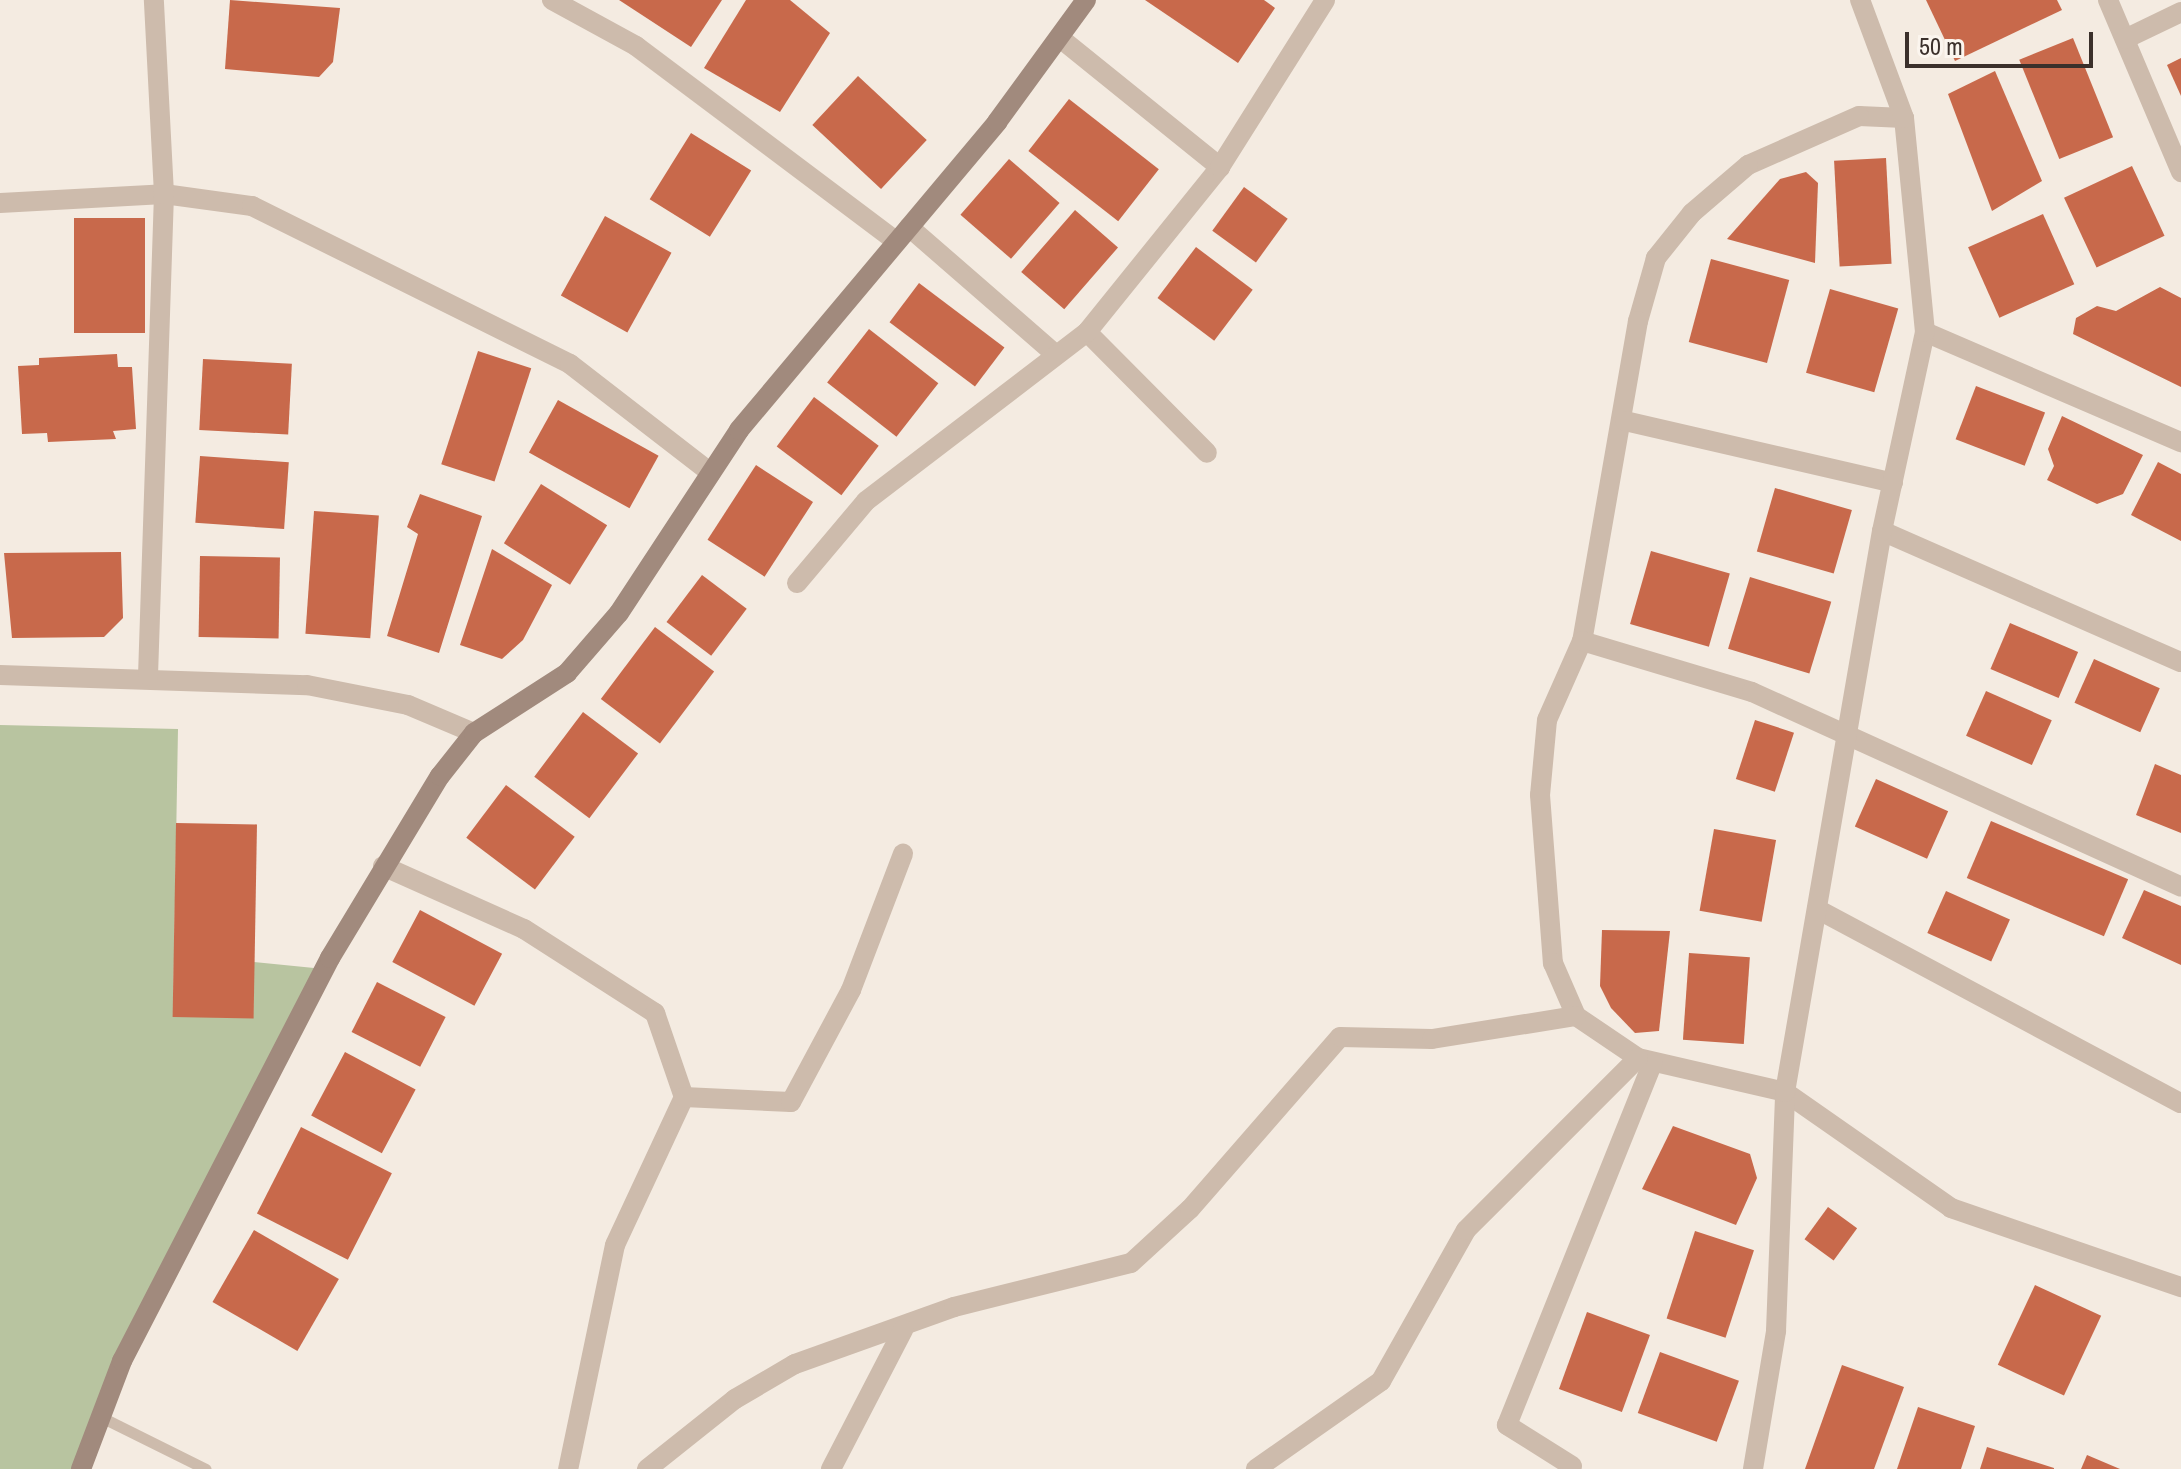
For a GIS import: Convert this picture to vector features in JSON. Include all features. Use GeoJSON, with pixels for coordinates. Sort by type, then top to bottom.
{"type":"FeatureCollection","features":[{"type":"Feature","properties":{"kind":"main road"},"geometry":{"type":"LineString","coordinates":[[81,1469],[98,1416],[383,866],[474,733],[567,673],[619,613],[711,473],[1060,38],[1077,4]]}},
{"type":"Feature","properties":{"kind":"street"},"geometry":{"type":"LineString","coordinates":[[148,676],[164,194],[154,0]]}},
{"type":"Feature","properties":{"kind":"street"},"geometry":{"type":"LineString","coordinates":[[552,0],[636,46],[903,234],[1056,355]]}},
{"type":"Feature","properties":{"kind":"street"},"geometry":{"type":"LineString","coordinates":[[797,583],[866,501],[1087,332],[1220,167],[1325,0]]}},
{"type":"Feature","properties":{"kind":"street"},"geometry":{"type":"LineString","coordinates":[[1753,1469],[1776,1331],[1785,1092],[1882,531],[1925,332],[1904,118],[1860,0]]}},
{"type":"Feature","properties":{"kind":"street"},"geometry":{"type":"LineString","coordinates":[[2108,0],[2181,172]]}},
{"type":"Feature","properties":{"kind":"street"},"geometry":{"type":"LineString","coordinates":[[2125,39],[2181,12]]}},
{"type":"Feature","properties":{"kind":"street"},"geometry":{"type":"LineString","coordinates":[[1060,38],[1220,167]]}},
{"type":"Feature","properties":{"kind":"street"},"geometry":{"type":"LineString","coordinates":[[1904,118],[1859,116],[1748,165],[1692,213],[1656,258],[1638,321],[1625,421],[1582,641],[1547,720],[1540,795],[1553,963],[1576,1016],[1645,1060],[1785,1092],[1951,1208],[2181,1287]]}},
{"type":"Feature","properties":{"kind":"street"},"geometry":{"type":"LineString","coordinates":[[0,203],[164,194],[252,206],[570,364],[711,473]]}},
{"type":"Feature","properties":{"kind":"street"},"geometry":{"type":"LineString","coordinates":[[1087,332],[1207,453]]}},
{"type":"Feature","properties":{"kind":"street"},"geometry":{"type":"LineString","coordinates":[[1925,332],[2181,442]]}},
{"type":"Feature","properties":{"kind":"street"},"geometry":{"type":"LineString","coordinates":[[1625,421],[1893,483]]}},
{"type":"Feature","properties":{"kind":"street"},"geometry":{"type":"LineString","coordinates":[[1882,531],[2181,662]]}},
{"type":"Feature","properties":{"kind":"street"},"geometry":{"type":"LineString","coordinates":[[1582,641],[1752,692],[2181,887]]}},
{"type":"Feature","properties":{"kind":"street"},"geometry":{"type":"LineString","coordinates":[[0,675],[148,676],[307,685],[408,705],[474,733]]}},
{"type":"Feature","properties":{"kind":"street"},"geometry":{"type":"LineString","coordinates":[[684,1097],[791,1102],[851,990],[903,854]]}},
{"type":"Feature","properties":{"kind":"street"},"geometry":{"type":"LineString","coordinates":[[383,866],[524,929],[655,1013],[684,1097],[615,1245],[568,1469]]}},
{"type":"Feature","properties":{"kind":"street"},"geometry":{"type":"LineString","coordinates":[[1817,909],[2181,1103]]}},
{"type":"Feature","properties":{"kind":"street"},"geometry":{"type":"LineString","coordinates":[[647,1469],[735,1399],[795,1364],[903,1330],[954,1307],[1131,1263],[1190,1209],[1340,1037],[1432,1039],[1576,1016]]}},
{"type":"Feature","properties":{"kind":"street"},"geometry":{"type":"LineString","coordinates":[[1575,1468],[1507,1425],[1645,1060]]}},
{"type":"Feature","properties":{"kind":"street"},"geometry":{"type":"LineString","coordinates":[[1256,1469],[1381,1381],[1466,1230],[1645,1060]]}},
{"type":"Feature","properties":{"kind":"street"},"geometry":{"type":"LineString","coordinates":[[831,1469],[903,1330]]}},
{"type":"Feature","properties":{"kind":"lane"},"geometry":{"type":"LineString","coordinates":[[98,1416],[206,1469]]}},
{"type":"Feature","properties":{"kind":"green space"},"geometry":{"type":"Polygon","coordinates":[[[0,725],[178,729],[173,1016],[253,1018],[254,962],[324,969],[122,1361],[81,1469],[0,1469],[0,725]]]}},
{"type":"Feature","properties":{"kind":"building"},"geometry":{"type":"Polygon","coordinates":[[[230,0],[340,8],[333,62],[319,77],[225,69],[230,0]]]}},
{"type":"Feature","properties":{"kind":"building"},"geometry":{"type":"Polygon","coordinates":[[[619,0],[722,0],[691,47],[619,0]]]}},
{"type":"Feature","properties":{"kind":"building"},"geometry":{"type":"Polygon","coordinates":[[[746,0],[790,0],[830,33],[780,112],[704,68],[746,0]]]}},
{"type":"Feature","properties":{"kind":"building"},"geometry":{"type":"Polygon","coordinates":[[[1145,0],[1264,0],[1275,8],[1238,63],[1145,0]]]}},
{"type":"Feature","properties":{"kind":"building"},"geometry":{"type":"Polygon","coordinates":[[[1926,0],[2057,0],[2062,10],[1955,61],[1926,0]]]}},
{"type":"Feature","properties":{"kind":"building"},"geometry":{"type":"Polygon","coordinates":[[[2073,38],[2113,137],[2059,159],[2019,60],[2073,38]]]}},
{"type":"Feature","properties":{"kind":"building"},"geometry":{"type":"Polygon","coordinates":[[[2181,58],[2181,96],[2167,65],[2181,58]]]}},
{"type":"Feature","properties":{"kind":"building"},"geometry":{"type":"Polygon","coordinates":[[[1995,71],[2042,181],[1992,211],[1948,94],[1995,71]]]}},
{"type":"Feature","properties":{"kind":"building"},"geometry":{"type":"Polygon","coordinates":[[[858,76],[927,140],[881,189],[812,125],[858,76]]]}},
{"type":"Feature","properties":{"kind":"building"},"geometry":{"type":"Polygon","coordinates":[[[1069,99],[1159,169],[1118,221],[1028,151],[1069,99]]]}},
{"type":"Feature","properties":{"kind":"building"},"geometry":{"type":"Polygon","coordinates":[[[691,133],[751,171],[710,237],[650,199],[691,133]]]}},
{"type":"Feature","properties":{"kind":"building"},"geometry":{"type":"Polygon","coordinates":[[[1886,158],[1892,264],[1840,267],[1834,161],[1886,158]]]}},
{"type":"Feature","properties":{"kind":"building"},"geometry":{"type":"Polygon","coordinates":[[[1009,159],[1060,203],[1011,259],[960,215],[1009,159]]]}},
{"type":"Feature","properties":{"kind":"building"},"geometry":{"type":"Polygon","coordinates":[[[2132,166],[2165,236],[2097,267],[2064,198],[2132,166]]]}},
{"type":"Feature","properties":{"kind":"building"},"geometry":{"type":"Polygon","coordinates":[[[1806,172],[1818,183],[1815,263],[1727,239],[1780,179],[1806,172]]]}},
{"type":"Feature","properties":{"kind":"building"},"geometry":{"type":"Polygon","coordinates":[[[1244,187],[1288,219],[1256,262],[1212,231],[1244,187]]]}},
{"type":"Feature","properties":{"kind":"building"},"geometry":{"type":"Polygon","coordinates":[[[1075,210],[1118,247],[1064,309],[1021,272],[1075,210]]]}},
{"type":"Feature","properties":{"kind":"building"},"geometry":{"type":"Polygon","coordinates":[[[2043,214],[2074,284],[1999,318],[1968,247],[2043,214]]]}},
{"type":"Feature","properties":{"kind":"building"},"geometry":{"type":"Polygon","coordinates":[[[605,216],[671,253],[627,332],[561,296],[605,216]]]}},
{"type":"Feature","properties":{"kind":"building"},"geometry":{"type":"Polygon","coordinates":[[[74,218],[145,218],[145,333],[74,333],[74,218]]]}},
{"type":"Feature","properties":{"kind":"building"},"geometry":{"type":"Polygon","coordinates":[[[1196,247],[1253,290],[1214,341],[1157,298],[1196,247]]]}},
{"type":"Feature","properties":{"kind":"building"},"geometry":{"type":"Polygon","coordinates":[[[1711,259],[1789,280],[1767,363],[1689,342],[1711,259]]]}},
{"type":"Feature","properties":{"kind":"building"},"geometry":{"type":"Polygon","coordinates":[[[919,283],[1004,347],[975,387],[890,322],[919,283]]]}},
{"type":"Feature","properties":{"kind":"building"},"geometry":{"type":"Polygon","coordinates":[[[2160,287],[2181,298],[2181,387],[2073,334],[2076,318],[2097,306],[2116,311],[2160,287]]]}},
{"type":"Feature","properties":{"kind":"building"},"geometry":{"type":"Polygon","coordinates":[[[1830,289],[1898,309],[1874,392],[1806,373],[1830,289]]]}},
{"type":"Feature","properties":{"kind":"building"},"geometry":{"type":"Polygon","coordinates":[[[869,329],[938,383],[896,437],[827,383],[869,329]]]}},
{"type":"Feature","properties":{"kind":"building"},"geometry":{"type":"Polygon","coordinates":[[[478,351],[531,368],[494,481],[441,464],[478,351]]]}},
{"type":"Feature","properties":{"kind":"building"},"geometry":{"type":"Polygon","coordinates":[[[117,354],[118,367],[132,367],[136,429],[113,431],[116,439],[48,442],[47,433],[22,434],[18,366],[39,365],[39,358],[117,354]]]}},
{"type":"Feature","properties":{"kind":"building"},"geometry":{"type":"Polygon","coordinates":[[[203,359],[292,364],[288,435],[199,430],[203,359]]]}},
{"type":"Feature","properties":{"kind":"building"},"geometry":{"type":"Polygon","coordinates":[[[1976,386],[2045,413],[2025,466],[1956,439],[1976,386]]]}},
{"type":"Feature","properties":{"kind":"building"},"geometry":{"type":"Polygon","coordinates":[[[814,397],[879,446],[841,495],[777,447],[814,397]]]}},
{"type":"Feature","properties":{"kind":"building"},"geometry":{"type":"Polygon","coordinates":[[[558,400],[659,456],[629,508],[529,452],[558,400]]]}},
{"type":"Feature","properties":{"kind":"building"},"geometry":{"type":"Polygon","coordinates":[[[2062,416],[2143,455],[2123,494],[2097,504],[2047,480],[2054,466],[2048,449],[2062,416]]]}},
{"type":"Feature","properties":{"kind":"building"},"geometry":{"type":"Polygon","coordinates":[[[200,456],[289,462],[284,529],[195,523],[200,456]]]}},
{"type":"Feature","properties":{"kind":"building"},"geometry":{"type":"Polygon","coordinates":[[[2158,462],[2181,474],[2181,541],[2131,515],[2158,462]]]}},
{"type":"Feature","properties":{"kind":"building"},"geometry":{"type":"Polygon","coordinates":[[[756,465],[813,502],[765,577],[708,540],[756,465]]]}},
{"type":"Feature","properties":{"kind":"building"},"geometry":{"type":"Polygon","coordinates":[[[541,484],[607,525],[570,585],[504,543],[541,484]]]}},
{"type":"Feature","properties":{"kind":"building"},"geometry":{"type":"Polygon","coordinates":[[[1775,488],[1852,510],[1834,573],[1757,551],[1775,488]]]}},
{"type":"Feature","properties":{"kind":"building"},"geometry":{"type":"Polygon","coordinates":[[[420,494],[482,516],[439,653],[387,636],[418,534],[407,527],[420,494]]]}},
{"type":"Feature","properties":{"kind":"building"},"geometry":{"type":"Polygon","coordinates":[[[314,511],[379,516],[370,638],[305,634],[314,511]]]}},
{"type":"Feature","properties":{"kind":"building"},"geometry":{"type":"Polygon","coordinates":[[[492,549],[552,585],[523,640],[502,659],[460,645],[492,549]]]}},
{"type":"Feature","properties":{"kind":"building"},"geometry":{"type":"Polygon","coordinates":[[[1651,551],[1730,574],[1709,647],[1630,624],[1651,551]]]}},
{"type":"Feature","properties":{"kind":"building"},"geometry":{"type":"Polygon","coordinates":[[[121,552],[123,618],[104,637],[12,638],[4,553],[121,552]]]}},
{"type":"Feature","properties":{"kind":"building"},"geometry":{"type":"Polygon","coordinates":[[[200,556],[280,557],[279,638],[199,637],[200,556]]]}},
{"type":"Feature","properties":{"kind":"building"},"geometry":{"type":"Polygon","coordinates":[[[702,575],[747,609],[711,656],[666,622],[702,575]]]}},
{"type":"Feature","properties":{"kind":"building"},"geometry":{"type":"Polygon","coordinates":[[[1750,577],[1831,602],[1809,674],[1728,649],[1750,577]]]}},
{"type":"Feature","properties":{"kind":"building"},"geometry":{"type":"Polygon","coordinates":[[[2010,623],[2078,652],[2059,698],[1990,669],[2010,623]]]}},
{"type":"Feature","properties":{"kind":"building"},"geometry":{"type":"Polygon","coordinates":[[[655,627],[714,672],[660,743],[601,699],[655,627]]]}},
{"type":"Feature","properties":{"kind":"building"},"geometry":{"type":"Polygon","coordinates":[[[2094,659],[2160,688],[2140,732],[2074,703],[2094,659]]]}},
{"type":"Feature","properties":{"kind":"building"},"geometry":{"type":"Polygon","coordinates":[[[1986,691],[2052,720],[2032,765],[1966,736],[1986,691]]]}},
{"type":"Feature","properties":{"kind":"building"},"geometry":{"type":"Polygon","coordinates":[[[583,712],[638,754],[589,818],[534,777],[583,712]]]}},
{"type":"Feature","properties":{"kind":"building"},"geometry":{"type":"Polygon","coordinates":[[[1755,720],[1794,733],[1775,792],[1736,779],[1755,720]]]}},
{"type":"Feature","properties":{"kind":"building"},"geometry":{"type":"Polygon","coordinates":[[[2155,764],[2181,775],[2181,833],[2136,815],[2155,764]]]}},
{"type":"Feature","properties":{"kind":"building"},"geometry":{"type":"Polygon","coordinates":[[[1876,779],[1948,811],[1927,859],[1855,827],[1876,779]]]}},
{"type":"Feature","properties":{"kind":"building"},"geometry":{"type":"Polygon","coordinates":[[[506,785],[575,837],[535,889],[466,838],[506,785]]]}},
{"type":"Feature","properties":{"kind":"building"},"geometry":{"type":"Polygon","coordinates":[[[1991,821],[2128,879],[2104,936],[1967,878],[1991,821]]]}},
{"type":"Feature","properties":{"kind":"building"},"geometry":{"type":"Polygon","coordinates":[[[176,823],[257,824],[254,1018],[173,1017],[176,823]]]}},
{"type":"Feature","properties":{"kind":"building"},"geometry":{"type":"Polygon","coordinates":[[[1714,829],[1776,840],[1762,922],[1700,911],[1714,829]]]}},
{"type":"Feature","properties":{"kind":"building"},"geometry":{"type":"Polygon","coordinates":[[[2144,890],[2181,906],[2181,965],[2122,938],[2144,890]]]}},
{"type":"Feature","properties":{"kind":"building"},"geometry":{"type":"Polygon","coordinates":[[[1946,891],[2010,919],[1991,961],[1927,933],[1946,891]]]}},
{"type":"Feature","properties":{"kind":"building"},"geometry":{"type":"Polygon","coordinates":[[[420,910],[502,954],[474,1006],[392,962],[420,910]]]}},
{"type":"Feature","properties":{"kind":"building"},"geometry":{"type":"Polygon","coordinates":[[[1602,930],[1670,931],[1659,1031],[1635,1033],[1611,1008],[1600,986],[1602,930]]]}},
{"type":"Feature","properties":{"kind":"building"},"geometry":{"type":"Polygon","coordinates":[[[1689,953],[1750,957],[1744,1044],[1683,1040],[1689,953]]]}},
{"type":"Feature","properties":{"kind":"building"},"geometry":{"type":"Polygon","coordinates":[[[377,982],[446,1017],[420,1067],[352,1032],[377,982]]]}},
{"type":"Feature","properties":{"kind":"building"},"geometry":{"type":"Polygon","coordinates":[[[345,1052],[416,1090],[382,1153],[311,1116],[345,1052]]]}},
{"type":"Feature","properties":{"kind":"building"},"geometry":{"type":"Polygon","coordinates":[[[1673,1126],[1750,1154],[1757,1178],[1736,1225],[1642,1189],[1673,1126]]]}},
{"type":"Feature","properties":{"kind":"building"},"geometry":{"type":"Polygon","coordinates":[[[301,1127],[392,1173],[348,1260],[257,1213],[301,1127]]]}},
{"type":"Feature","properties":{"kind":"building"},"geometry":{"type":"Polygon","coordinates":[[[1828,1207],[1857,1228],[1834,1261],[1804,1239],[1828,1207]]]}},
{"type":"Feature","properties":{"kind":"building"},"geometry":{"type":"Polygon","coordinates":[[[254,1230],[339,1279],[297,1351],[212,1302],[254,1230]]]}},
{"type":"Feature","properties":{"kind":"building"},"geometry":{"type":"Polygon","coordinates":[[[1695,1231],[1754,1250],[1726,1338],[1667,1318],[1695,1231]]]}},
{"type":"Feature","properties":{"kind":"building"},"geometry":{"type":"Polygon","coordinates":[[[2035,1285],[2101,1316],[2064,1396],[1998,1365],[2035,1285]]]}},
{"type":"Feature","properties":{"kind":"building"},"geometry":{"type":"Polygon","coordinates":[[[1587,1312],[1650,1335],[1622,1412],[1559,1389],[1587,1312]]]}},
{"type":"Feature","properties":{"kind":"building"},"geometry":{"type":"Polygon","coordinates":[[[1660,1352],[1739,1381],[1717,1442],[1638,1413],[1660,1352]]]}},
{"type":"Feature","properties":{"kind":"building"},"geometry":{"type":"Polygon","coordinates":[[[1842,1365],[1904,1387],[1874,1469],[1805,1469],[1842,1365]]]}},
{"type":"Feature","properties":{"kind":"building"},"geometry":{"type":"Polygon","coordinates":[[[1918,1407],[1975,1426],[1961,1469],[1897,1469],[1918,1407]]]}},
{"type":"Feature","properties":{"kind":"building"},"geometry":{"type":"Polygon","coordinates":[[[1987,1447],[2054,1468],[2054,1469],[1980,1469],[1987,1447]]]}},
{"type":"Feature","properties":{"kind":"building"},"geometry":{"type":"Polygon","coordinates":[[[2087,1455],[2120,1469],[2081,1469],[2087,1455]]]}}]}
